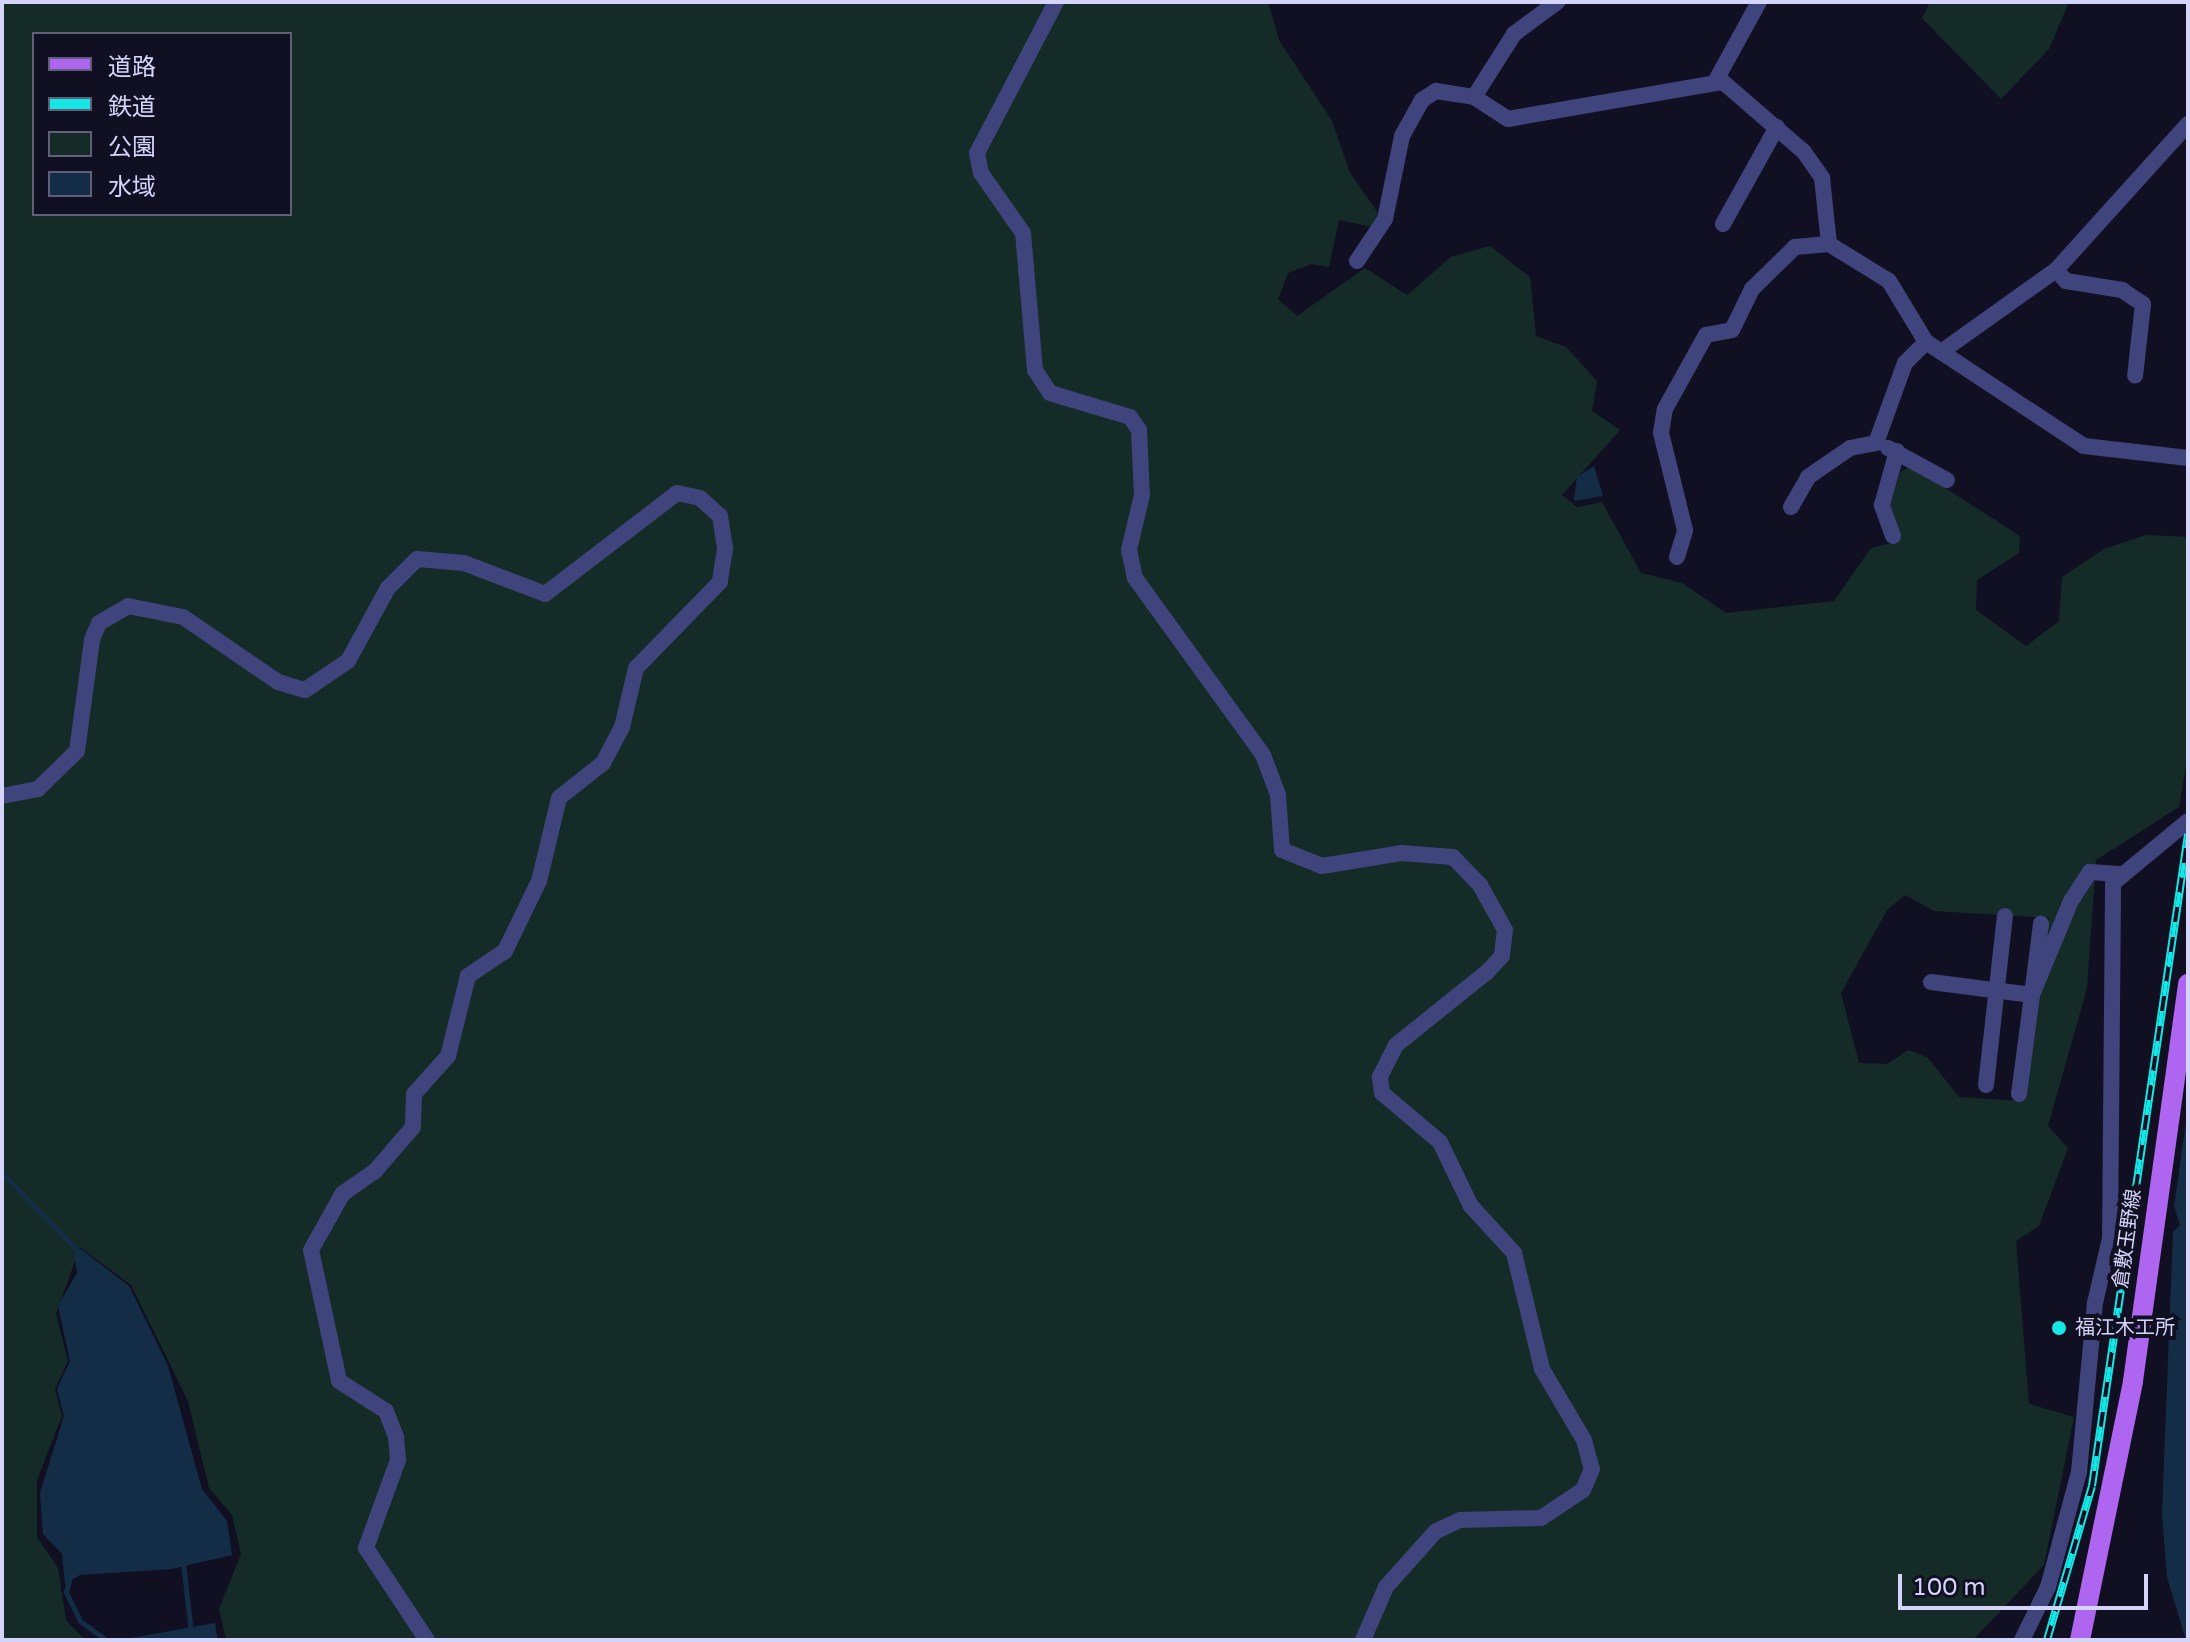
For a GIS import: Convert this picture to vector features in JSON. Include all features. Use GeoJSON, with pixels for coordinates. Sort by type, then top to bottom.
{"type":"FeatureCollection","features":[{"type":"Feature","properties":{"kind":"main road","name":"倉敷玉野線"},"geometry":{"type":"LineString","coordinates":[[2080,1640],[2133,1381],[2188,984]]}},
{"type":"Feature","properties":{"kind":"street"},"geometry":{"type":"LineString","coordinates":[[1056,2],[977,153],[981,173],[1023,233],[1035,370],[1050,393],[1130,417],[1139,430],[1142,495],[1129,550],[1135,578],[1263,755],[1278,795],[1282,850],[1322,866],[1401,853],[1453,857],[1480,885],[1505,930],[1502,956],[1487,972],[1396,1045],[1380,1077],[1382,1093],[1440,1142],[1471,1206],[1514,1253],[1542,1369],[1584,1440],[1592,1469],[1583,1490],[1541,1518],[1460,1520],[1436,1531],[1386,1587],[1363,1640]]}},
{"type":"Feature","properties":{"kind":"street"},"geometry":{"type":"LineString","coordinates":[[1474,97],[1514,34],[1557,2]]}},
{"type":"Feature","properties":{"kind":"street"},"geometry":{"type":"LineString","coordinates":[[1715,82],[1759,2]]}},
{"type":"Feature","properties":{"kind":"street"},"geometry":{"type":"LineString","coordinates":[[1357,261],[1385,219],[1402,136],[1422,100],[1449,90],[1474,97],[1508,119],[1715,82],[1734,86],[1777,127],[1822,178],[1829,244]]}},
{"type":"Feature","properties":{"kind":"street"},"geometry":{"type":"LineString","coordinates":[[1941,352],[2056,270],[2188,124]]}},
{"type":"Feature","properties":{"kind":"street"},"geometry":{"type":"LineString","coordinates":[[1723,224],[1777,127]]}},
{"type":"Feature","properties":{"kind":"street"},"geometry":{"type":"LineString","coordinates":[[1677,557],[1685,530],[1661,433],[1665,409],[1706,335],[1732,330],[1752,289],[1795,247],[1829,244],[1889,281],[1926,342],[2084,446],[2188,458]]}},
{"type":"Feature","properties":{"kind":"street"},"geometry":{"type":"LineString","coordinates":[[2056,270],[2066,281],[2122,290],[2143,304],[2135,376]]}},
{"type":"Feature","properties":{"kind":"street"},"geometry":{"type":"LineString","coordinates":[[1876,443],[1905,363],[1926,342]]}},
{"type":"Feature","properties":{"kind":"street"},"geometry":{"type":"LineString","coordinates":[[1791,507],[1808,477],[1850,448],[1876,443],[1897,451],[1947,480]]}},
{"type":"Feature","properties":{"kind":"street"},"geometry":{"type":"LineString","coordinates":[[1893,536],[1882,505],[1897,451]]}},
{"type":"Feature","properties":{"kind":"street"},"geometry":{"type":"LineString","coordinates":[[2,796],[38,789],[77,751],[92,640],[99,623],[128,606],[183,617],[278,682],[305,690],[348,661],[388,588],[417,559],[464,563],[545,594],[677,493],[700,498],[720,516],[725,549],[720,582],[636,668],[622,727],[603,763],[559,798],[539,881],[505,951],[468,976],[448,1056],[414,1094],[413,1127],[375,1171],[343,1193],[311,1250],[339,1381],[386,1411],[396,1437],[398,1460],[366,1548],[427,1640]]}},
{"type":"Feature","properties":{"kind":"street"},"geometry":{"type":"LineString","coordinates":[[2022,1640],[2061,1542],[2093,1373],[2095,1303],[2110,1238],[2107,911],[2118,874],[2188,821]]}},
{"type":"Feature","properties":{"kind":"street"},"geometry":{"type":"LineString","coordinates":[[2032,995],[2080,882],[2090,872],[2118,874]]}},
{"type":"Feature","properties":{"kind":"street"},"geometry":{"type":"LineString","coordinates":[[1986,1085],[2005,916]]}},
{"type":"Feature","properties":{"kind":"street"},"geometry":{"type":"LineString","coordinates":[[2019,1094],[2041,924]]}},
{"type":"Feature","properties":{"kind":"street"},"geometry":{"type":"LineString","coordinates":[[1931,982],[2032,995]]}},
{"type":"Feature","properties":{"kind":"green space"},"geometry":{"type":"Polygon","coordinates":[[[2,2],[1268,2],[1279,40],[1332,121],[1350,173],[1378,213],[1372,227],[1339,220],[1329,267],[1311,264],[1288,273],[1278,299],[1297,316],[1365,268],[1407,295],[1451,257],[1490,246],[1530,277],[1536,336],[1566,347],[1597,381],[1592,411],[1620,430],[1562,495],[1577,507],[1602,502],[1641,573],[1682,583],[1726,613],[1834,601],[1871,548],[1900,541],[1889,510],[1900,472],[1911,466],[2020,536],[2019,553],[1977,580],[1976,610],[2026,646],[2059,621],[2062,577],[2104,549],[2146,535],[2188,537],[2188,753],[2179,807],[2096,860],[2087,988],[2048,1126],[2068,1148],[2039,1226],[2016,1241],[2029,1404],[2074,1417],[2044,1565],[1973,1640],[226,1640],[219,1609],[241,1554],[232,1515],[209,1488],[188,1401],[131,1285],[80,1247],[56,1314],[68,1361],[55,1389],[62,1416],[37,1480],[37,1537],[58,1568],[66,1620],[85,1640],[2,1640],[2,2]],[[1905,895],[1887,910],[1841,993],[1859,1063],[1887,1064],[1908,1050],[1927,1057],[1959,1097],[2022,1101],[2049,918],[1934,911],[1905,895]]]}},
{"type":"Feature","properties":{"kind":"green space"},"geometry":{"type":"Polygon","coordinates":[[[1930,2],[2069,2],[2049,49],[2001,99],[1922,18],[1930,2]]]}},
{"type":"Feature","properties":{"kind":"water"},"geometry":{"type":"Polygon","coordinates":[[[1594,466],[1603,496],[1574,501],[1577,477],[1594,466]]]}},
{"type":"Feature","properties":{"kind":"water"},"geometry":{"type":"Polygon","coordinates":[[[2188,1108],[2186,1640],[2167,1577],[2162,1514],[2173,1232],[2180,1225],[2174,1206],[2188,1108]]]}},
{"type":"Feature","properties":{"kind":"water"},"geometry":{"type":"Polygon","coordinates":[[[81,1249],[129,1286],[168,1366],[202,1489],[227,1521],[232,1555],[172,1569],[80,1575],[65,1584],[62,1554],[43,1534],[40,1493],[64,1416],[57,1389],[70,1361],[58,1306],[77,1273],[74,1252],[81,1249]]]}},
{"type":"Feature","properties":{"kind":"water"},"geometry":{"type":"Polygon","coordinates":[[[215,1623],[218,1640],[120,1640],[215,1623]]]}},
{"type":"Feature","properties":{"kind":"waterway"},"geometry":{"type":"LineString","coordinates":[[2,1173],[81,1254]]}},
{"type":"Feature","properties":{"kind":"waterway"},"geometry":{"type":"LineString","coordinates":[[183,1563],[191,1632]]}},
{"type":"Feature","properties":{"kind":"waterway"},"geometry":{"type":"LineString","coordinates":[[69,1581],[66,1592],[80,1621],[106,1640]]}},
{"type":"Feature","properties":{"kind":"railway"},"geometry":{"type":"LineString","coordinates":[[2047,1640],[2092,1486],[2188,834]]}},
{"type":"Feature","properties":{"kind":"place","name":"福江木工所"},"geometry":{"type":"Point","coordinates":[2059,1328]}}]}
